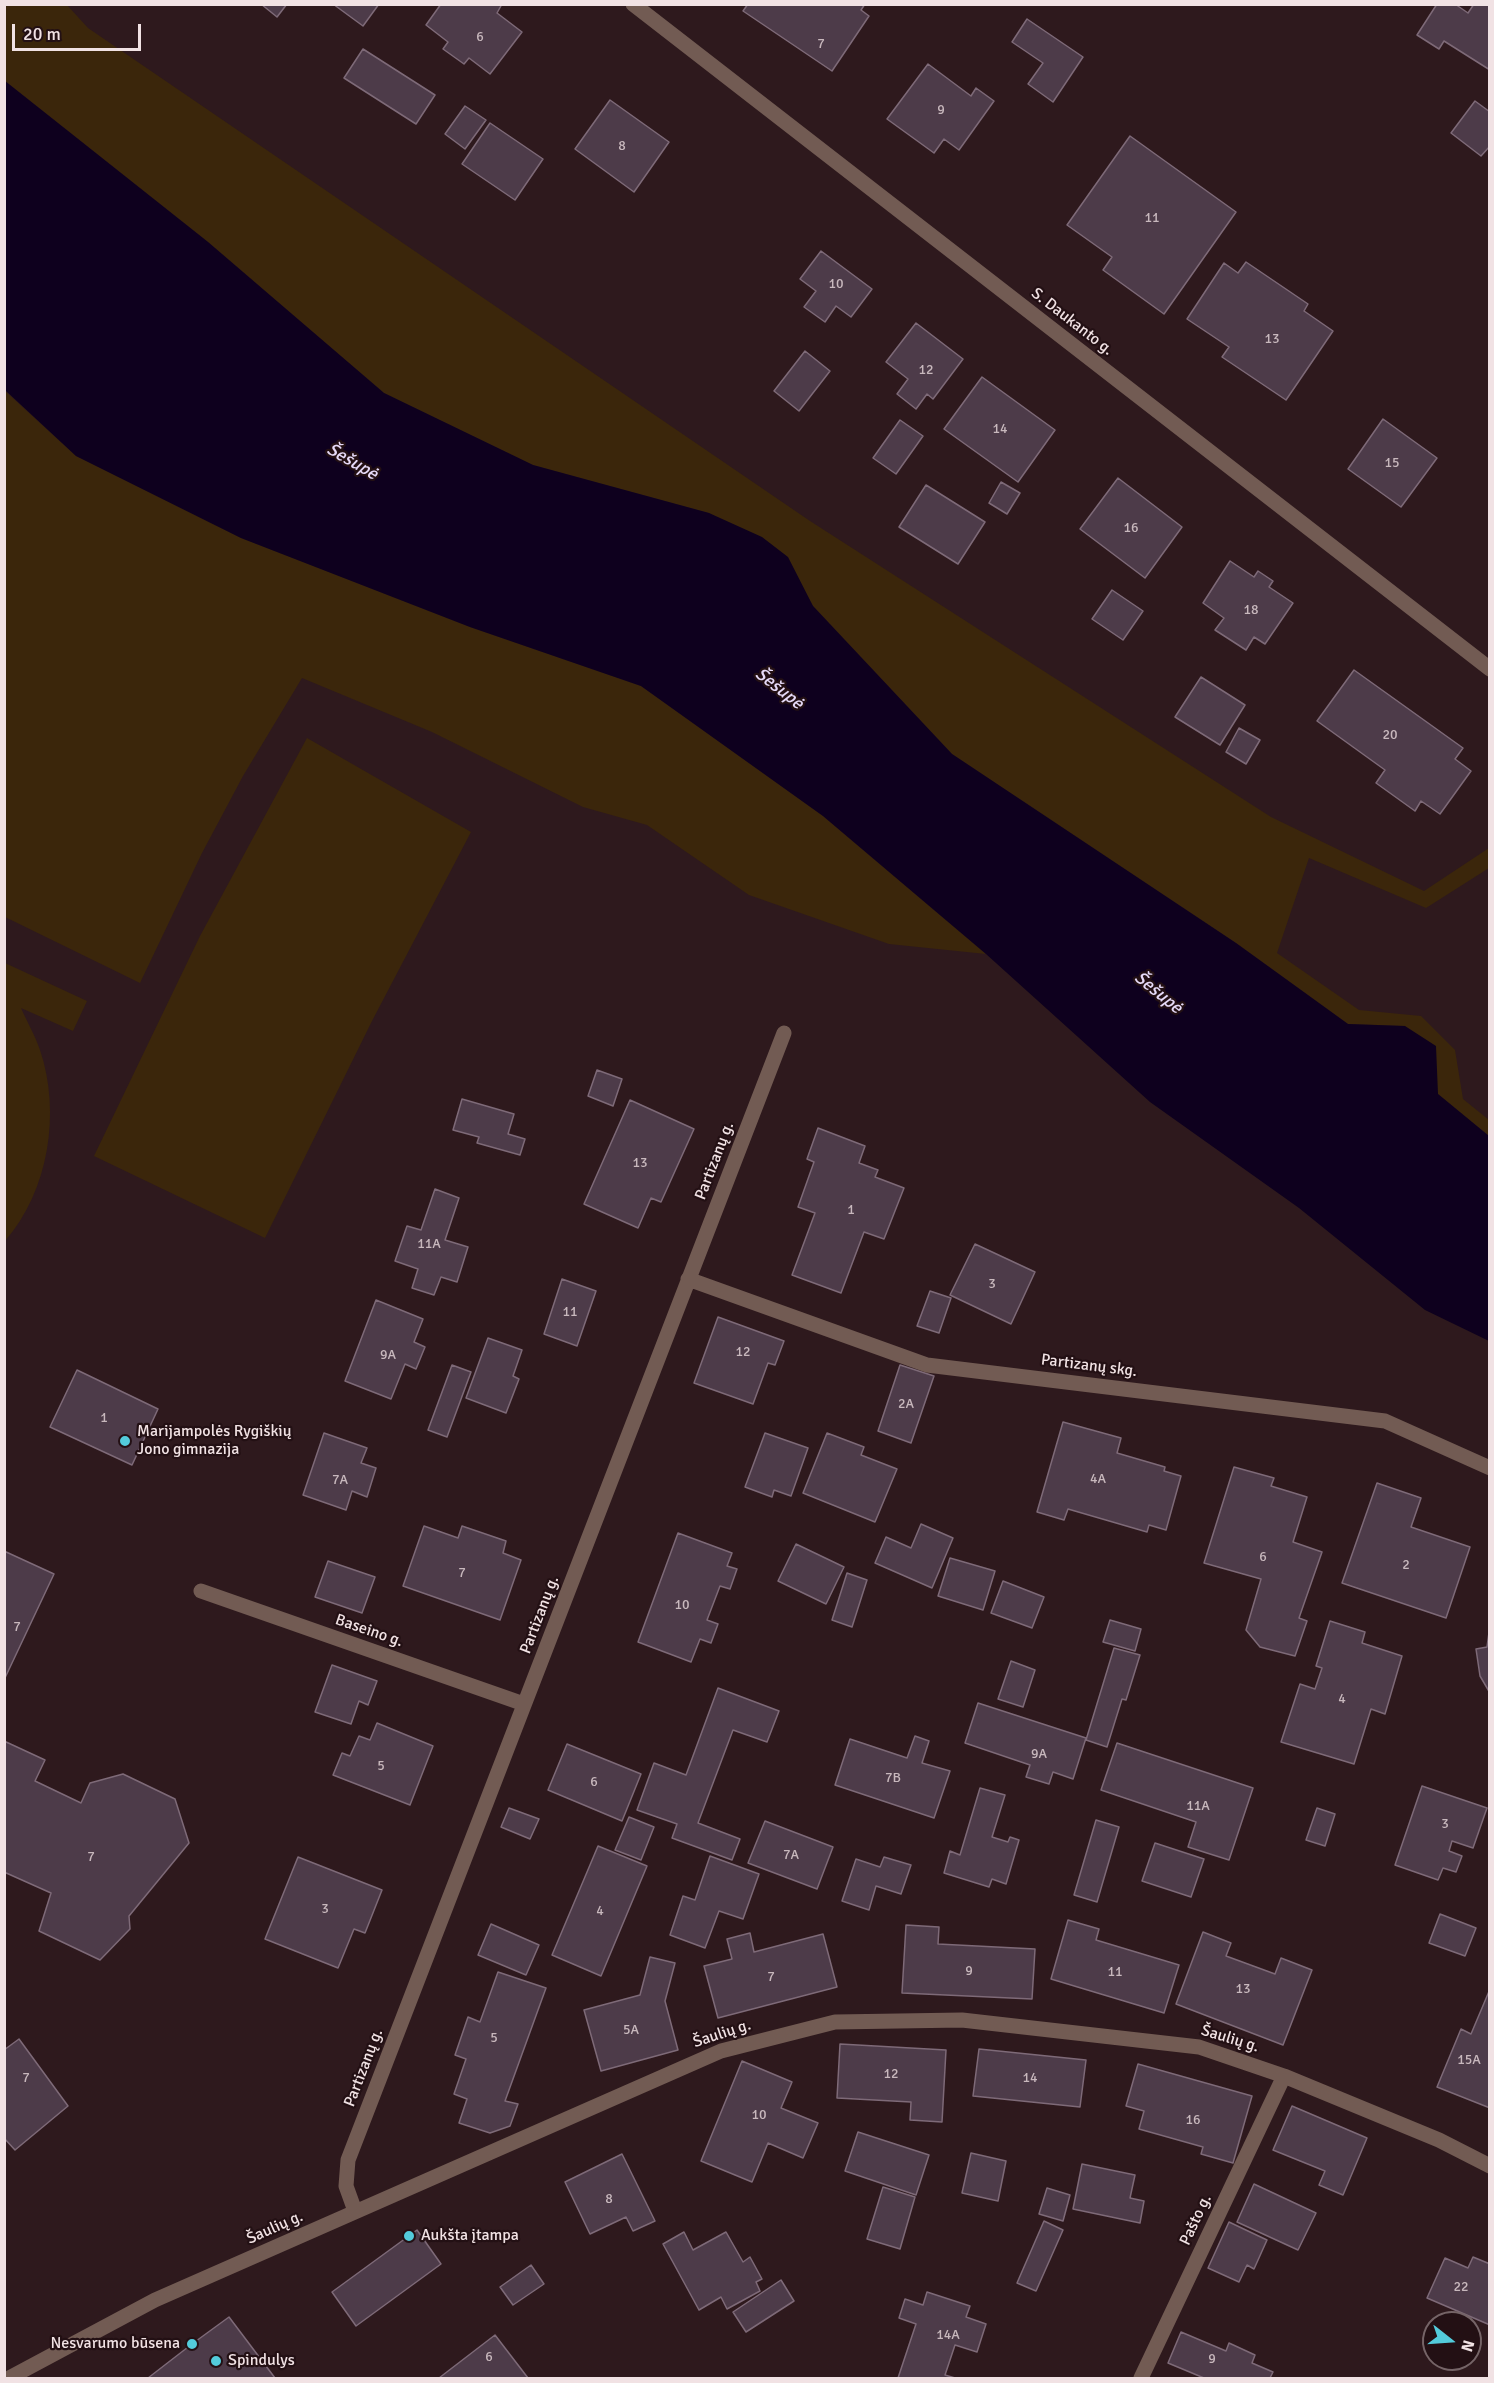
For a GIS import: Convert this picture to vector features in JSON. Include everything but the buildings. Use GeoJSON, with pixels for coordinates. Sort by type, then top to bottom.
{"type":"FeatureCollection","features":[{"type":"Feature","properties":{"kind":"street","name":"S. Daukanto g."},"geometry":{"type":"LineString","coordinates":[[633,4],[1490,669]]}},
{"type":"Feature","properties":{"kind":"street","name":"Partizanų g."},"geometry":{"type":"LineString","coordinates":[[355,2211],[346,2186],[348,2160],[784,1033]]}},
{"type":"Feature","properties":{"kind":"street","name":"Partizanų skg."},"geometry":{"type":"LineString","coordinates":[[688,1279],[927,1365],[1385,1421],[1490,1468]]}},
{"type":"Feature","properties":{"kind":"street","name":"Baseino g."},"geometry":{"type":"LineString","coordinates":[[201,1591],[524,1704]]}},
{"type":"Feature","properties":{"kind":"street","name":"Šaulių g."},"geometry":{"type":"LineString","coordinates":[[9,2379],[155,2300],[721,2051],[835,2022],[962,2020],[1199,2046],[1284,2076],[1439,2140],[1490,2166]]}},
{"type":"Feature","properties":{"kind":"street","name":"Pašto g."},"geometry":{"type":"LineString","coordinates":[[1141,2379],[1284,2076]]}},
{"type":"Feature","properties":{"kind":"shaded area"},"geometry":{"type":"Polygon","coordinates":[[[5,5],[67,5],[88,28],[810,521],[1271,817],[1424,891],[1489,848],[1489,868],[1426,908],[1309,858],[1277,953],[1359,1010],[1421,1016],[1455,1050],[1463,1099],[1489,1120],[1489,1136],[1438,1094],[1405,1026],[1348,1024],[1236,943],[952,754],[813,606],[801,586],[709,513],[533,465],[384,393],[208,242],[5,81],[5,5]]]}},
{"type":"Feature","properties":{"kind":"shaded area"},"geometry":{"type":"Polygon","coordinates":[[[4,390],[76,456],[241,538],[470,627],[641,686],[823,816],[986,954],[889,944],[749,895],[647,825],[583,807],[432,732],[302,678],[243,776],[202,853],[140,983],[5,917],[4,390]]]}},
{"type":"Feature","properties":{"kind":"shaded area"},"geometry":{"type":"Polygon","coordinates":[[[307,738],[471,832],[372,1021],[265,1238],[94,1156],[200,936],[307,738]]]}},
{"type":"Feature","properties":{"kind":"shaded area"},"geometry":{"type":"Polygon","coordinates":[[[5,963],[87,1001],[73,1031],[21,1008],[38,1044],[46,1074],[50,1099],[50,1124],[41,1175],[32,1199],[20,1221],[5,1241],[5,963]]]}},
{"type":"Feature","properties":{"kind":"water","name":"Šešupė"},"geometry":{"type":"Polygon","coordinates":[[[5,81],[208,242],[384,393],[533,465],[709,513],[762,537],[788,557],[813,606],[952,754],[1236,943],[1348,1024],[1405,1026],[1436,1046],[1438,1094],[1489,1136],[1489,1341],[1425,1310],[1299,1208],[1150,1102],[986,954],[823,816],[641,686],[470,627],[241,538],[76,456],[5,390],[5,81]]]}},
{"type":"Feature","properties":{"kind":"place","name":"Marijampolės Rygiškių Jono gimnazija"},"geometry":{"type":"Point","coordinates":[125,1441]}},
{"type":"Feature","properties":{"kind":"place","name":"Aukšta įtampa"},"geometry":{"type":"Point","coordinates":[409,2236]}},
{"type":"Feature","properties":{"kind":"place","name":"Nesvarumo būsena"},"geometry":{"type":"Point","coordinates":[192,2344]}},
{"type":"Feature","properties":{"kind":"place","name":"Spindulys"},"geometry":{"type":"Point","coordinates":[216,2361]}}]}
